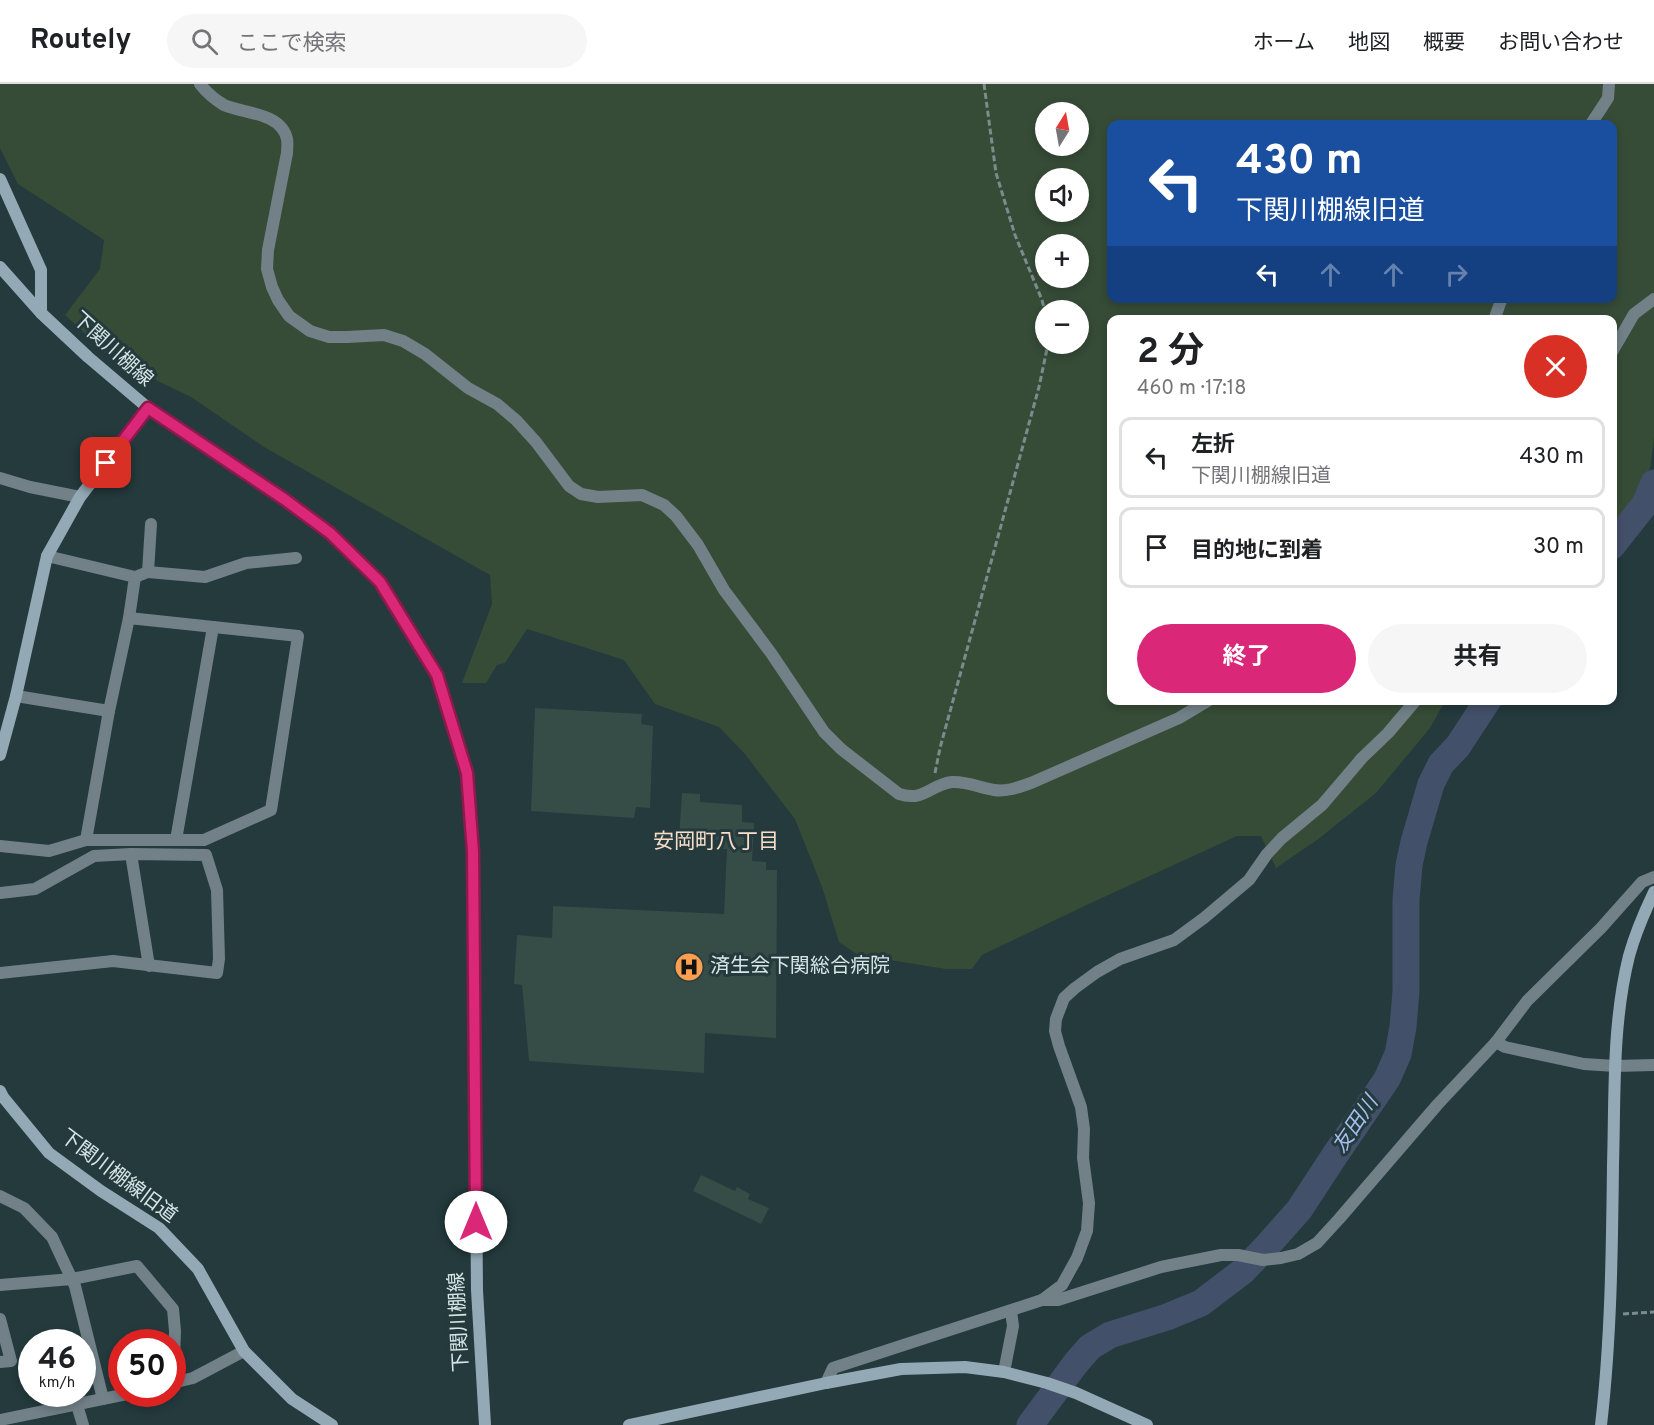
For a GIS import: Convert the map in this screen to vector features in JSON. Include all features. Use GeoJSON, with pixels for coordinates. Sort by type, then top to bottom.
{"type":"FeatureCollection","features":[{"type":"Feature","properties":{"kind":"street"},"geometry":{"type":"LineString","coordinates":[[200,84],[209,96],[226,106],[274,120],[281,127],[287,139],[287,153],[268,250],[267,269],[278,300],[289,316],[310,331],[329,337],[384,335],[403,340],[425,354],[468,388],[497,404],[516,420],[536,442],[569,486],[581,494],[598,497],[642,495],[664,505],[698,546],[724,590],[771,653],[824,732],[898,794],[909,797],[921,795],[950,782],[969,783],[996,790],[1013,790],[1179,718],[1201,705]]}},
{"type":"Feature","properties":{"kind":"street"},"geometry":{"type":"LineString","coordinates":[[1594,120],[1608,98],[1609,84]]}},
{"type":"Feature","properties":{"kind":"street"},"geometry":{"type":"LineString","coordinates":[[0,179],[41,270],[41,313]]}},
{"type":"Feature","properties":{"kind":"street","name":"下関川棚線"},"geometry":{"type":"LineString","coordinates":[[0,267],[41,313],[148,408],[330,533],[380,582],[437,675],[467,773],[473,852],[477,1290],[485,1425]]}},
{"type":"Feature","properties":{"kind":"street"},"geometry":{"type":"LineString","coordinates":[[1617,343],[1634,314],[1654,298]]}},
{"type":"Feature","properties":{"kind":"street"},"geometry":{"type":"LineString","coordinates":[[0,755],[16,696],[47,556],[80,497],[148,408]]}},
{"type":"Feature","properties":{"kind":"street"},"geometry":{"type":"LineString","coordinates":[[0,478],[30,487],[80,497]]}},
{"type":"Feature","properties":{"kind":"street"},"geometry":{"type":"LineString","coordinates":[[148,572],[151,524]]}},
{"type":"Feature","properties":{"kind":"street"},"geometry":{"type":"LineString","coordinates":[[47,556],[135,577],[148,572],[205,577],[246,563],[296,558]]}},
{"type":"Feature","properties":{"kind":"street"},"geometry":{"type":"LineString","coordinates":[[86,840],[135,577]]}},
{"type":"Feature","properties":{"kind":"street"},"geometry":{"type":"LineString","coordinates":[[0,846],[50,850],[86,840],[204,840],[271,810],[298,636],[129,618]]}},
{"type":"Feature","properties":{"kind":"street"},"geometry":{"type":"LineString","coordinates":[[176,840],[213,627]]}},
{"type":"Feature","properties":{"kind":"street"},"geometry":{"type":"LineString","coordinates":[[16,696],[109,711]]}},
{"type":"Feature","properties":{"kind":"street"},"geometry":{"type":"LineString","coordinates":[[826,1383],[833,1368],[1042,1300],[1062,1285],[1077,1258],[1087,1231],[1089,1203],[1083,1158],[1084,1130],[1081,1107],[1055,1030],[1064,998],[1097,972],[1120,959],[1174,940],[1204,918],[1249,880],[1267,854],[1282,838],[1322,805],[1412,705]]}},
{"type":"Feature","properties":{"kind":"street"},"geometry":{"type":"LineString","coordinates":[[131,854],[149,966]]}},
{"type":"Feature","properties":{"kind":"street"},"geometry":{"type":"LineString","coordinates":[[0,892],[35,888],[94,856],[206,855],[217,890],[219,958],[217,973],[113,961],[0,973]]}},
{"type":"Feature","properties":{"kind":"street"},"geometry":{"type":"LineString","coordinates":[[1042,1300],[1058,1300],[1161,1267],[1221,1255],[1238,1255],[1263,1260],[1281,1258],[1298,1254],[1317,1243],[1430,1112],[1496,1042],[1527,1001],[1601,928],[1642,882],[1654,877]]}},
{"type":"Feature","properties":{"kind":"street"},"geometry":{"type":"LineString","coordinates":[[1601,1425],[1610,1315],[1618,1017],[1629,956],[1644,912],[1654,892]]}},
{"type":"Feature","properties":{"kind":"street"},"geometry":{"type":"LineString","coordinates":[[1496,1042],[1505,1047],[1584,1064],[1654,1065]]}},
{"type":"Feature","properties":{"kind":"street","name":"下関川棚線旧道"},"geometry":{"type":"LineString","coordinates":[[0,1091],[49,1153],[101,1191],[159,1228],[198,1269],[244,1351],[292,1399],[332,1425]]}},
{"type":"Feature","properties":{"kind":"street"},"geometry":{"type":"LineString","coordinates":[[0,1196],[24,1208],[52,1237],[75,1286],[103,1399]]}},
{"type":"Feature","properties":{"kind":"street"},"geometry":{"type":"LineString","coordinates":[[0,1286],[72,1279],[137,1266],[173,1309],[175,1329]]}},
{"type":"Feature","properties":{"kind":"street"},"geometry":{"type":"LineString","coordinates":[[1004,1372],[1012,1326],[1011,1311]]}},
{"type":"Feature","properties":{"kind":"street"},"geometry":{"type":"LineString","coordinates":[[0,1319],[10,1360],[0,1362]]}},
{"type":"Feature","properties":{"kind":"street"},"geometry":{"type":"LineString","coordinates":[[186,1380],[244,1351]]}},
{"type":"Feature","properties":{"kind":"street"},"geometry":{"type":"LineString","coordinates":[[629,1425],[901,1369],[965,1367],[1004,1372],[1047,1383],[1076,1393],[1147,1425]]}},
{"type":"Feature","properties":{"kind":"street"},"geometry":{"type":"LineString","coordinates":[[96,1401],[108,1398]]}},
{"type":"Feature","properties":{"kind":"street"},"geometry":{"type":"LineString","coordinates":[[0,1420],[67,1407]]}},
{"type":"Feature","properties":{"kind":"street"},"geometry":{"type":"LineString","coordinates":[[78,1407],[83,1425]]}},
{"type":"Feature","properties":{"kind":"path"},"geometry":{"type":"LineString","coordinates":[[984,84],[996,173],[1015,235],[1042,300]]}},
{"type":"Feature","properties":{"kind":"path"},"geometry":{"type":"LineString","coordinates":[[932,790],[940,748],[1039,387],[1046,354]]}},
{"type":"Feature","properties":{"kind":"path"},"geometry":{"type":"LineString","coordinates":[[1610,1315],[1654,1312]]}},
{"type":"Feature","properties":{"kind":"green space"},"geometry":{"type":"Polygon","coordinates":[[[0,84],[1654,84],[1654,438],[1650,469],[1617,525],[1617,315],[1107,315],[1107,705],[1443,705],[1430,728],[1376,793],[1317,840],[1276,868],[1261,836],[1237,836],[982,955],[972,969],[946,969],[858,955],[839,942],[822,887],[795,819],[744,753],[719,727],[655,704],[624,660],[527,629],[505,663],[497,665],[486,683],[462,683],[492,604],[490,575],[264,447],[191,397],[112,359],[65,315],[100,269],[104,240],[18,184],[0,148],[0,84]]]}},
{"type":"Feature","properties":{"kind":"building"},"geometry":{"type":"Polygon","coordinates":[[[535,708],[642,714],[641,724],[653,726],[650,808],[636,807],[634,818],[531,811],[535,708]]]}},
{"type":"Feature","properties":{"kind":"building"},"geometry":{"type":"Polygon","coordinates":[[[682,793],[700,794],[700,802],[742,805],[742,822],[754,823],[752,861],[766,862],[766,870],[777,870],[776,1038],[705,1033],[704,1073],[529,1061],[522,985],[514,984],[517,935],[552,938],[553,906],[724,914],[727,849],[720,849],[721,840],[679,838],[682,793]]]}},
{"type":"Feature","properties":{"kind":"building"},"geometry":{"type":"Polygon","coordinates":[[[701,1175],[735,1191],[737,1187],[750,1194],[748,1199],[769,1208],[761,1224],[693,1191],[701,1175]]]}},
{"type":"Feature","properties":{"kind":"waterway","name":"友田川"},"geometry":{"type":"LineString","coordinates":[[1617,540],[1645,504],[1654,483]]}},
{"type":"Feature","properties":{"kind":"waterway","name":"友田川"},"geometry":{"type":"LineString","coordinates":[[1030,1425],[1090,1347],[1110,1335],[1167,1317],[1201,1303],[1243,1271],[1299,1210],[1387,1079],[1398,1054],[1403,1027],[1406,991],[1406,900],[1409,865],[1414,842],[1431,784],[1441,764],[1458,746],[1485,705]]}},
{"type":"Feature","properties":{"kind":"place","name":"済生会下関総合病院"},"geometry":{"type":"Point","coordinates":[689,967]}},
{"type":"Feature","properties":{"kind":"district","name":"安岡町八丁目"},"geometry":{"type":"Point","coordinates":[716,842]}},
{"type":"Feature","properties":{"kind":"route"},"geometry":{"type":"LineString","coordinates":[[106,463],[148,408],[284,499],[330,533],[380,582],[437,675],[467,773],[469,793],[473,852],[476,1222]]}}]}
